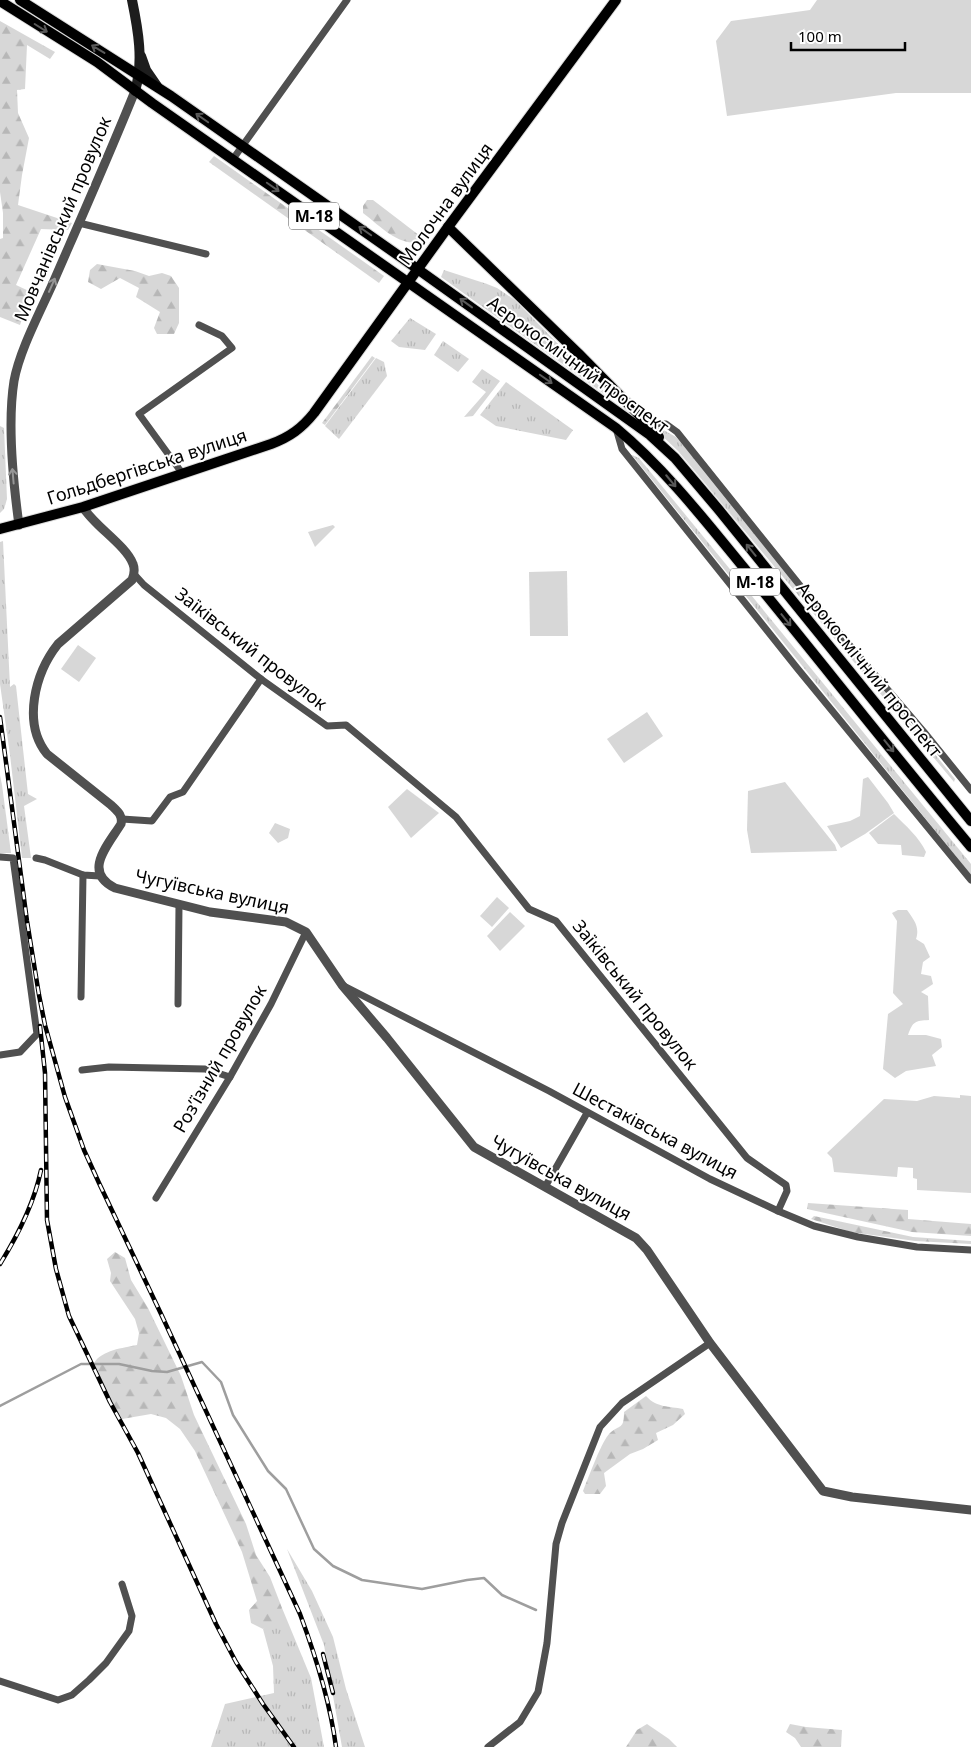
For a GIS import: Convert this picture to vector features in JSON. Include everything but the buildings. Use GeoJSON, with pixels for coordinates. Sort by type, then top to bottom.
{"type":"FeatureCollection","features":[{"type":"Feature","properties":{"kind":"main road","name":"М-18"},"geometry":{"type":"LineString","coordinates":[[20,0],[139,75]]}},
{"type":"Feature","properties":{"kind":"main road"},"geometry":{"type":"LineString","coordinates":[[132,0],[138,34],[139,75]]}},
{"type":"Feature","properties":{"kind":"main road","name":"Молочна вулиця"},"geometry":{"type":"LineString","coordinates":[[301,428],[616,0]]}},
{"type":"Feature","properties":{"kind":"main road","name":"М-18"},"geometry":{"type":"LineString","coordinates":[[0,1],[97,62],[135,91]]}},
{"type":"Feature","properties":{"kind":"main road"},"geometry":{"type":"LineString","coordinates":[[139,48],[146,70],[157,86]]}},
{"type":"Feature","properties":{"kind":"main road","name":"Аерокосмічний проспект"},"geometry":{"type":"LineString","coordinates":[[139,75],[242,145],[634,423],[675,458],[971,821]]}},
{"type":"Feature","properties":{"kind":"main road","name":"Мовчанівський провулок"},"geometry":{"type":"LineString","coordinates":[[135,91],[139,75]]}},
{"type":"Feature","properties":{"kind":"main road","name":"Аерокосмічний проспект"},"geometry":{"type":"LineString","coordinates":[[135,91],[616,428],[638,446],[661,469],[971,847]]}},
{"type":"Feature","properties":{"kind":"main road"},"geometry":{"type":"LineString","coordinates":[[448,226],[608,382],[647,423],[675,458]]}},
{"type":"Feature","properties":{"kind":"main road"},"geometry":{"type":"LineString","coordinates":[[599,400],[607,401],[611,398],[608,382]]}},
{"type":"Feature","properties":{"kind":"main road","name":"Гольдбергівська вулиця"},"geometry":{"type":"LineString","coordinates":[[0,529],[83,507],[279,441],[301,428]]}},
{"type":"Feature","properties":{"kind":"street"},"geometry":{"type":"LineString","coordinates":[[233,159],[347,0]]}},
{"type":"Feature","properties":{"kind":"street","name":"Мовчанівський провулок"},"geometry":{"type":"LineString","coordinates":[[19,525],[13,472],[12,408],[14,381],[32,330],[135,91]]}},
{"type":"Feature","properties":{"kind":"street"},"geometry":{"type":"LineString","coordinates":[[79,224],[206,254]]}},
{"type":"Feature","properties":{"kind":"street"},"geometry":{"type":"LineString","coordinates":[[182,473],[139,414],[232,348],[222,336],[199,325]]}},
{"type":"Feature","properties":{"kind":"street"},"geometry":{"type":"LineString","coordinates":[[634,423],[666,424],[678,432],[822,613],[971,790]]}},
{"type":"Feature","properties":{"kind":"street"},"geometry":{"type":"LineString","coordinates":[[616,428],[622,449],[971,880]]}},
{"type":"Feature","properties":{"kind":"street"},"geometry":{"type":"LineString","coordinates":[[36,858],[83,875],[100,876],[98,868],[100,859],[121,824],[122,819],[120,813],[111,805],[47,754],[40,744],[34,721],[34,706],[42,669],[49,655],[58,644],[132,580],[134,574],[133,564],[127,555],[83,507]]}},
{"type":"Feature","properties":{"kind":"street","name":"Заїківський провулок"},"geometry":{"type":"LineString","coordinates":[[134,574],[144,585],[261,679],[326,726],[346,725],[456,817],[528,909],[556,921],[747,1158],[786,1185],[787,1191],[778,1211]]}},
{"type":"Feature","properties":{"kind":"street"},"geometry":{"type":"LineString","coordinates":[[122,819],[152,821],[170,797],[183,792],[261,679]]}},
{"type":"Feature","properties":{"kind":"street"},"geometry":{"type":"LineString","coordinates":[[0,857],[13,858],[37,1034],[20,1052],[0,1055]]}},
{"type":"Feature","properties":{"kind":"street"},"geometry":{"type":"LineString","coordinates":[[81,997],[83,875]]}},
{"type":"Feature","properties":{"kind":"street","name":"Чугуївська вулиця"},"geometry":{"type":"LineString","coordinates":[[100,876],[106,883],[115,888],[210,912],[286,922],[306,932],[342,985],[474,1147],[636,1238],[647,1250],[710,1343],[823,1491],[852,1497],[971,1510]]}},
{"type":"Feature","properties":{"kind":"street"},"geometry":{"type":"LineString","coordinates":[[178,1004],[180,905]]}},
{"type":"Feature","properties":{"kind":"street","name":"Роз’їзний провулок"},"geometry":{"type":"LineString","coordinates":[[156,1198],[230,1077],[271,1004],[306,932]]}},
{"type":"Feature","properties":{"kind":"street","name":"Шестаківська вулиця"},"geometry":{"type":"LineString","coordinates":[[342,985],[549,1091],[710,1179],[778,1211],[814,1226],[858,1237],[917,1247],[971,1250]]}},
{"type":"Feature","properties":{"kind":"street"},"geometry":{"type":"LineString","coordinates":[[82,1070],[109,1068],[205,1069],[230,1077]]}},
{"type":"Feature","properties":{"kind":"street"},"geometry":{"type":"LineString","coordinates":[[545,1188],[587,1113]]}},
{"type":"Feature","properties":{"kind":"street"},"geometry":{"type":"LineString","coordinates":[[488,1747],[520,1722],[538,1692],[547,1644],[556,1544],[562,1523],[600,1427],[622,1403],[710,1343]]}},
{"type":"Feature","properties":{"kind":"street"},"geometry":{"type":"LineString","coordinates":[[0,1681],[58,1700],[72,1695],[106,1663],[129,1631],[132,1616],[122,1584]]}},
{"type":"Feature","properties":{"kind":"green space"},"geometry":{"type":"Polygon","coordinates":[[[817,0],[971,0],[971,93],[896,93],[727,116],[716,41],[731,21],[810,10],[817,0]]]}},
{"type":"Feature","properties":{"kind":"green space"},"geometry":{"type":"Polygon","coordinates":[[[0,21],[55,52],[50,59],[27,45],[25,89],[17,90],[18,113],[29,138],[18,205],[72,223],[68,230],[41,229],[16,285],[31,292],[20,325],[0,317],[0,239],[3,238],[3,213],[0,192],[0,21]]]}},
{"type":"Feature","properties":{"kind":"green space"},"geometry":{"type":"Polygon","coordinates":[[[214,156],[384,276],[379,283],[209,162],[214,156]]]}},
{"type":"Feature","properties":{"kind":"green space"},"geometry":{"type":"Polygon","coordinates":[[[367,200],[373,200],[424,239],[408,242],[400,240],[384,230],[363,213],[363,206],[367,200]]]}},
{"type":"Feature","properties":{"kind":"green space"},"geometry":{"type":"Polygon","coordinates":[[[97,264],[135,271],[149,276],[162,273],[171,276],[179,288],[179,323],[174,334],[157,334],[154,328],[160,312],[136,297],[139,288],[120,278],[101,289],[88,282],[90,270],[97,264]]]}},
{"type":"Feature","properties":{"kind":"green space"},"geometry":{"type":"Polygon","coordinates":[[[444,270],[497,288],[515,300],[608,395],[441,277],[444,270]]]}},
{"type":"Feature","properties":{"kind":"green space"},"geometry":{"type":"Polygon","coordinates":[[[410,318],[436,334],[425,350],[399,347],[391,341],[410,318]]]}},
{"type":"Feature","properties":{"kind":"green space"},"geometry":{"type":"Polygon","coordinates":[[[443,341],[469,359],[458,372],[434,355],[443,341]]]}},
{"type":"Feature","properties":{"kind":"green space"},"geometry":{"type":"Polygon","coordinates":[[[372,356],[375,358],[325,425],[322,423],[372,356]]]}},
{"type":"Feature","properties":{"kind":"green space"},"geometry":{"type":"Polygon","coordinates":[[[376,358],[384,362],[387,376],[339,439],[325,426],[376,358]]]}},
{"type":"Feature","properties":{"kind":"green space"},"geometry":{"type":"Polygon","coordinates":[[[482,369],[500,381],[473,416],[464,417],[486,392],[472,382],[482,369]]]}},
{"type":"Feature","properties":{"kind":"green space"},"geometry":{"type":"Polygon","coordinates":[[[506,382],[573,430],[566,440],[496,426],[480,415],[506,382]]]}},
{"type":"Feature","properties":{"kind":"green space"},"geometry":{"type":"Polygon","coordinates":[[[0,426],[4,428],[7,499],[4,509],[0,513],[0,426]]]}},
{"type":"Feature","properties":{"kind":"green space"},"geometry":{"type":"Polygon","coordinates":[[[660,428],[676,437],[713,480],[955,779],[954,782],[678,451],[657,431],[660,428]]]}},
{"type":"Feature","properties":{"kind":"green space"},"geometry":{"type":"Polygon","coordinates":[[[632,455],[639,458],[971,864],[971,875],[632,455]]]}},
{"type":"Feature","properties":{"kind":"green space"},"geometry":{"type":"Polygon","coordinates":[[[333,525],[335,527],[315,547],[308,532],[333,525]]]}},
{"type":"Feature","properties":{"kind":"green space"},"geometry":{"type":"Polygon","coordinates":[[[3,541],[10,687],[14,684],[16,686],[28,794],[37,799],[24,806],[31,858],[22,858],[0,684],[0,542],[3,541]]]}},
{"type":"Feature","properties":{"kind":"green space"},"geometry":{"type":"Polygon","coordinates":[[[567,571],[568,636],[530,636],[529,572],[567,571]]]}},
{"type":"Feature","properties":{"kind":"green space"},"geometry":{"type":"Polygon","coordinates":[[[78,645],[96,658],[79,682],[61,669],[78,645]]]}},
{"type":"Feature","properties":{"kind":"green space"},"geometry":{"type":"Polygon","coordinates":[[[647,712],[663,736],[624,763],[607,739],[647,712]]]}},
{"type":"Feature","properties":{"kind":"green space"},"geometry":{"type":"Polygon","coordinates":[[[0,775],[2,785],[11,853],[0,853],[0,775]]]}},
{"type":"Feature","properties":{"kind":"green space"},"geometry":{"type":"Polygon","coordinates":[[[868,777],[894,813],[865,834],[841,848],[827,826],[850,821],[860,816],[863,779],[868,777]]]}},
{"type":"Feature","properties":{"kind":"green space"},"geometry":{"type":"Polygon","coordinates":[[[785,782],[835,845],[837,851],[751,853],[747,830],[748,791],[785,782]]]}},
{"type":"Feature","properties":{"kind":"green space"},"geometry":{"type":"Polygon","coordinates":[[[407,789],[439,813],[411,838],[388,807],[407,789]]]}},
{"type":"Feature","properties":{"kind":"green space"},"geometry":{"type":"Polygon","coordinates":[[[894,814],[920,841],[926,852],[924,857],[902,855],[901,845],[878,844],[869,833],[894,814]]]}},
{"type":"Feature","properties":{"kind":"green space"},"geometry":{"type":"Polygon","coordinates":[[[275,823],[290,829],[288,838],[278,843],[269,833],[275,823]]]}},
{"type":"Feature","properties":{"kind":"green space"},"geometry":{"type":"Polygon","coordinates":[[[497,897],[509,908],[492,927],[480,916],[497,897]]]}},
{"type":"Feature","properties":{"kind":"green space"},"geometry":{"type":"Polygon","coordinates":[[[898,910],[907,910],[916,924],[916,939],[924,944],[930,957],[923,962],[921,974],[931,976],[933,984],[921,992],[928,996],[929,1020],[915,1023],[908,1035],[926,1035],[941,1039],[942,1047],[932,1055],[936,1066],[906,1071],[895,1078],[883,1069],[888,1014],[903,1004],[893,993],[897,921],[892,913],[898,910]]]}},
{"type":"Feature","properties":{"kind":"green space"},"geometry":{"type":"Polygon","coordinates":[[[510,912],[525,926],[500,951],[487,936],[510,912]]]}},
{"type":"Feature","properties":{"kind":"green space"},"geometry":{"type":"Polygon","coordinates":[[[960,1095],[971,1096],[971,1193],[917,1190],[917,1179],[913,1178],[913,1168],[898,1167],[897,1177],[834,1172],[832,1158],[827,1153],[884,1099],[917,1101],[934,1096],[960,1098],[960,1095]]]}},
{"type":"Feature","properties":{"kind":"green space"},"geometry":{"type":"Polygon","coordinates":[[[808,1203],[908,1210],[908,1219],[971,1224],[971,1236],[912,1232],[807,1209],[808,1203]]]}},
{"type":"Feature","properties":{"kind":"green space"},"geometry":{"type":"Polygon","coordinates":[[[814,1216],[913,1237],[971,1241],[971,1244],[915,1241],[851,1232],[811,1219],[814,1216]]]}},
{"type":"Feature","properties":{"kind":"green space"},"geometry":{"type":"Polygon","coordinates":[[[115,1252],[125,1258],[131,1280],[148,1308],[181,1376],[194,1415],[246,1524],[256,1555],[270,1577],[282,1608],[275,1621],[263,1629],[251,1623],[249,1610],[257,1601],[242,1552],[195,1451],[180,1429],[166,1418],[151,1414],[122,1419],[110,1399],[94,1363],[107,1352],[137,1345],[139,1333],[135,1319],[110,1281],[111,1273],[107,1259],[115,1252]]]}},
{"type":"Feature","properties":{"kind":"green space"},"geometry":{"type":"Polygon","coordinates":[[[646,1396],[659,1405],[683,1409],[685,1414],[673,1425],[656,1433],[658,1440],[630,1454],[604,1473],[606,1486],[600,1494],[585,1494],[583,1491],[599,1451],[607,1437],[621,1426],[624,1412],[646,1396]]]}},
{"type":"Feature","properties":{"kind":"green space"},"geometry":{"type":"Polygon","coordinates":[[[287,1549],[312,1591],[333,1637],[346,1689],[365,1747],[342,1747],[324,1645],[287,1549]]]}},
{"type":"Feature","properties":{"kind":"green space"},"geometry":{"type":"Polygon","coordinates":[[[282,1608],[311,1678],[324,1747],[211,1747],[225,1704],[274,1693],[273,1666],[263,1629],[282,1608]]]}},
{"type":"Feature","properties":{"kind":"green space"},"geometry":{"type":"Polygon","coordinates":[[[647,1724],[677,1747],[626,1747],[637,1730],[647,1724]]]}},
{"type":"Feature","properties":{"kind":"green space"},"geometry":{"type":"Polygon","coordinates":[[[790,1724],[842,1730],[841,1747],[801,1747],[795,1738],[786,1732],[790,1724]]]}},
{"type":"Feature","properties":{"kind":"waterway"},"geometry":{"type":"LineString","coordinates":[[0,1406],[81,1364],[119,1364],[167,1372],[202,1362],[221,1382],[233,1415],[268,1471],[286,1489],[314,1549],[333,1566],[362,1580],[422,1589],[484,1578],[502,1595],[536,1610]]}},
{"type":"Feature","properties":{"kind":"tram line"},"geometry":{"type":"LineString","coordinates":[[0,530],[76,510],[280,442],[302,429],[315,414],[618,0]]}},
{"type":"Feature","properties":{"kind":"railway"},"geometry":{"type":"LineString","coordinates":[[0,717],[27,921],[39,995],[45,1025],[65,1097],[84,1150],[300,1614],[322,1679],[336,1747]]}},
{"type":"Feature","properties":{"kind":"railway"},"geometry":{"type":"LineString","coordinates":[[40,1026],[45,1073],[47,1220],[56,1269],[69,1316],[110,1402],[138,1453],[216,1624],[236,1662],[294,1747]]}},
{"type":"Feature","properties":{"kind":"railway"},"geometry":{"type":"LineString","coordinates":[[0,1264],[25,1219],[41,1170]]}},
{"type":"Feature","properties":{"kind":"railway"},"geometry":{"type":"LineString","coordinates":[[323,1654],[333,1693]]}}]}
